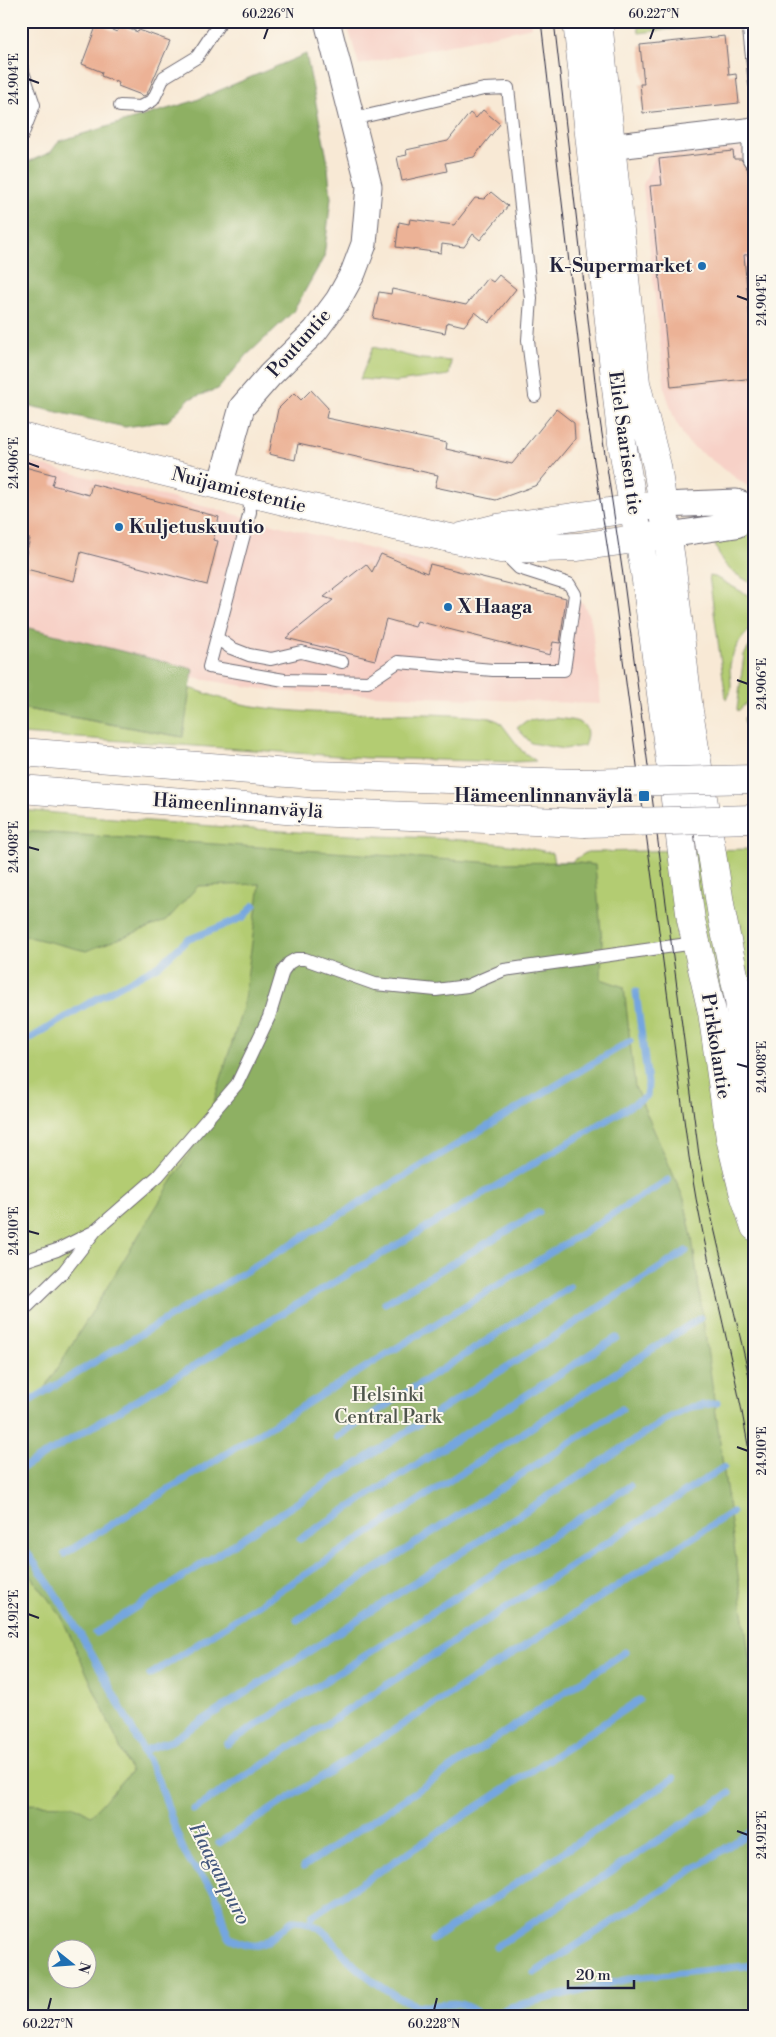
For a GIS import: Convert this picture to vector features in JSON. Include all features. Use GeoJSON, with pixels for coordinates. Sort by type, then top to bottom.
{"type":"FeatureCollection","features":[{"type":"Feature","properties":{"kind":"main road","name":"Eliel Saarisen tie"},"geometry":{"type":"LineString","coordinates":[[577,21],[602,147],[636,383],[654,446],[668,535],[689,711],[713,862]]}},
{"type":"Feature","properties":{"kind":"main road","name":"Eliel Saarisen tie"},"geometry":{"type":"LineString","coordinates":[[598,21],[602,147],[622,442],[646,573],[684,864]]}},
{"type":"Feature","properties":{"kind":"main road","name":"Nuijamiestentie"},"geometry":{"type":"LineString","coordinates":[[21,437],[220,486],[500,549],[578,547],[668,535]]}},
{"type":"Feature","properties":{"kind":"main road","name":"Nuijamiestentie"},"geometry":{"type":"LineString","coordinates":[[457,538],[497,528],[663,505]]}},
{"type":"Feature","properties":{"kind":"main road","name":"Hämeenlinnanväylä"},"geometry":{"type":"LineString","coordinates":[[21,752],[313,775],[579,783],[755,779]]}},
{"type":"Feature","properties":{"kind":"main road","name":"Hämeenlinnanväylä"},"geometry":{"type":"LineString","coordinates":[[21,789],[310,812],[584,823],[755,819]]}},
{"type":"Feature","properties":{"kind":"main road","name":"Pirkkolantie"},"geometry":{"type":"LineString","coordinates":[[713,862],[738,1000],[755,1142]]}},
{"type":"Feature","properties":{"kind":"main road","name":"Pirkkolantie"},"geometry":{"type":"LineString","coordinates":[[684,864],[695,944],[712,1012],[730,1138],[743,1191],[755,1227]]}},
{"type":"Feature","properties":{"kind":"street","name":"Poutuntie"},"geometry":{"type":"LineString","coordinates":[[220,486],[229,448],[242,407],[270,375],[315,331],[338,300],[354,273],[364,244],[369,186],[327,21]]}},
{"type":"Feature","properties":{"kind":"street"},"geometry":{"type":"LineString","coordinates":[[602,147],[755,130],[755,157]]}},
{"type":"Feature","properties":{"kind":"street"},"geometry":{"type":"LineString","coordinates":[[663,505],[736,502],[755,509]]}},
{"type":"Feature","properties":{"kind":"street"},"geometry":{"type":"LineString","coordinates":[[668,535],[736,525],[755,514]]}},
{"type":"Feature","properties":{"kind":"lane"},"geometry":{"type":"LineString","coordinates":[[120,106],[140,107],[153,100],[164,77],[197,57],[221,21]]}},
{"type":"Feature","properties":{"kind":"lane"},"geometry":{"type":"LineString","coordinates":[[748,21],[755,84]]}},
{"type":"Feature","properties":{"kind":"lane"},"geometry":{"type":"LineString","coordinates":[[21,66],[34,106],[21,138]]}},
{"type":"Feature","properties":{"kind":"lane"},"geometry":{"type":"LineString","coordinates":[[353,119],[484,89],[508,88],[530,298],[528,340],[535,396]]}},
{"type":"Feature","properties":{"kind":"lane"},"geometry":{"type":"LineString","coordinates":[[250,493],[250,512],[209,668],[284,680],[368,682],[398,662],[493,670],[564,670],[575,594],[569,584],[520,568],[500,549]]}},
{"type":"Feature","properties":{"kind":"lane"},"geometry":{"type":"LineString","coordinates":[[217,638],[231,648],[249,655],[270,659],[291,656],[301,652],[342,662]]}},
{"type":"Feature","properties":{"kind":"lane"},"geometry":{"type":"LineString","coordinates":[[21,1308],[28,1306],[64,1271],[96,1230],[158,1176],[237,1084],[269,1017],[283,971],[289,962],[296,959],[305,959],[375,984],[436,990],[467,986],[504,970],[695,944]]}},
{"type":"Feature","properties":{"kind":"lane"},"geometry":{"type":"LineString","coordinates":[[21,1262],[57,1250],[96,1230]]}},
{"type":"Feature","properties":{"kind":"shaded area"},"geometry":{"type":"Polygon","coordinates":[[[346,21],[531,21],[532,27],[359,65],[346,21]]]}},
{"type":"Feature","properties":{"kind":"shaded area","name":"K-Supermarket"},"geometry":{"type":"Polygon","coordinates":[[[748,147],[755,210],[755,487],[747,486],[687,442],[674,418],[665,390],[643,185],[656,155],[748,147]]]}},
{"type":"Feature","properties":{"kind":"shaded area"},"geometry":{"type":"Polygon","coordinates":[[[21,460],[583,603],[591,620],[601,704],[276,691],[21,651],[21,460]]]}},
{"type":"Feature","properties":{"kind":"green space"},"geometry":{"type":"Polygon","coordinates":[[[637,21],[697,21],[697,26],[639,33],[637,21]]]}},
{"type":"Feature","properties":{"kind":"green space"},"geometry":{"type":"Polygon","coordinates":[[[306,54],[327,158],[331,198],[324,257],[293,312],[247,355],[218,389],[189,399],[168,421],[125,427],[21,404],[21,165],[51,152],[59,141],[194,101],[306,54]]]}},
{"type":"Feature","properties":{"kind":"green space"},"geometry":{"type":"Polygon","coordinates":[[[373,347],[421,359],[451,361],[449,375],[396,382],[360,379],[373,347]]]}},
{"type":"Feature","properties":{"kind":"green space"},"geometry":{"type":"Polygon","coordinates":[[[755,529],[755,585],[728,568],[720,557],[714,540],[755,529]]]}},
{"type":"Feature","properties":{"kind":"green space"},"geometry":{"type":"Polygon","coordinates":[[[709,576],[715,577],[755,599],[755,626],[742,638],[733,653],[730,665],[730,692],[726,699],[709,576]]]}},
{"type":"Feature","properties":{"kind":"green space"},"geometry":{"type":"Polygon","coordinates":[[[21,626],[193,669],[183,737],[21,708],[21,626]]]}},
{"type":"Feature","properties":{"kind":"green space"},"geometry":{"type":"Polygon","coordinates":[[[755,638],[755,695],[738,711],[744,655],[755,638]]]}},
{"type":"Feature","properties":{"kind":"green space"},"geometry":{"type":"Polygon","coordinates":[[[190,688],[237,703],[282,710],[461,715],[491,718],[500,722],[522,751],[536,761],[368,758],[21,734],[21,708],[182,737],[190,688]]]}},
{"type":"Feature","properties":{"kind":"green space"},"geometry":{"type":"Polygon","coordinates":[[[755,708],[755,746],[749,746],[744,718],[755,708]]]}},
{"type":"Feature","properties":{"kind":"green space"},"geometry":{"type":"Polygon","coordinates":[[[556,718],[576,721],[585,727],[587,731],[584,746],[564,749],[531,743],[517,728],[526,721],[556,718]]]}},
{"type":"Feature","properties":{"kind":"green space","name":"Helsinki Central Park"},"geometry":{"type":"Polygon","coordinates":[[[21,810],[253,829],[497,843],[552,853],[554,862],[571,862],[587,852],[755,849],[755,2016],[21,2016],[21,810]]]}},
{"type":"Feature","properties":{"kind":"green space","name":"Helsinki Central Park"},"geometry":{"type":"Polygon","coordinates":[[[21,831],[496,863],[571,862],[595,865],[602,942],[601,979],[624,987],[635,1087],[684,1199],[692,1238],[755,1699],[755,2016],[21,2016],[21,1804],[73,1805],[91,1815],[131,1772],[61,1616],[21,1563],[21,1409],[44,1390],[207,1124],[243,1007],[260,884],[198,886],[166,921],[86,951],[21,935],[21,831]]]}},
{"type":"Feature","properties":{"kind":"building"},"geometry":{"type":"Polygon","coordinates":[[[97,24],[117,32],[120,26],[138,32],[139,30],[170,41],[147,94],[144,96],[118,86],[119,83],[101,76],[102,72],[82,64],[97,24]]]}},
{"type":"Feature","properties":{"kind":"building"},"geometry":{"type":"Polygon","coordinates":[[[725,36],[729,75],[736,74],[739,103],[643,113],[640,84],[644,84],[640,45],[725,36]]]}},
{"type":"Feature","properties":{"kind":"building"},"geometry":{"type":"Polygon","coordinates":[[[483,110],[500,124],[474,157],[445,163],[447,171],[402,181],[397,157],[407,155],[406,150],[448,141],[470,113],[476,118],[483,110]]]}},
{"type":"Feature","properties":{"kind":"building","name":"K-Supermarket"},"geometry":{"type":"Polygon","coordinates":[[[733,151],[734,159],[741,159],[748,170],[755,234],[755,254],[744,255],[755,378],[671,387],[650,186],[662,185],[659,159],[733,151]]]}},
{"type":"Feature","properties":{"kind":"building"},"geometry":{"type":"Polygon","coordinates":[[[491,192],[508,206],[480,240],[473,234],[464,247],[442,244],[441,253],[396,247],[399,222],[409,224],[410,219],[454,225],[475,198],[484,199],[491,192]]]}},
{"type":"Feature","properties":{"kind":"building"},"geometry":{"type":"Polygon","coordinates":[[[499,275],[516,289],[489,323],[475,312],[464,326],[447,322],[445,333],[373,318],[379,292],[391,294],[392,289],[466,305],[487,278],[493,282],[499,275]]]}},
{"type":"Feature","properties":{"kind":"building"},"geometry":{"type":"Polygon","coordinates":[[[311,390],[328,408],[326,418],[447,443],[446,449],[512,464],[556,409],[574,423],[575,439],[537,485],[496,500],[435,487],[438,475],[298,444],[295,460],[269,454],[278,409],[294,393],[301,400],[311,390]]]}},
{"type":"Feature","properties":{"kind":"building","name":"Kuljetuskuutio"},"geometry":{"type":"Polygon","coordinates":[[[21,466],[55,475],[52,485],[89,495],[92,484],[219,517],[213,540],[218,541],[207,585],[81,552],[74,581],[22,568],[30,539],[21,537],[21,466]]]}},
{"type":"Feature","properties":{"kind":"building","name":"X Haaga"},"geometry":{"type":"Polygon","coordinates":[[[381,554],[427,573],[430,564],[566,598],[560,643],[553,642],[550,655],[417,621],[415,627],[386,619],[375,660],[286,638],[333,600],[324,597],[366,564],[372,572],[381,554]]]}},
{"type":"Feature","properties":{"kind":"waterway"},"geometry":{"type":"LineString","coordinates":[[21,1044],[94,1000],[161,964],[187,940],[244,917],[254,905]]}},
{"type":"Feature","properties":{"kind":"waterway"},"geometry":{"type":"LineString","coordinates":[[21,1469],[647,1096],[648,1083],[636,992]]}},
{"type":"Feature","properties":{"kind":"waterway"},"geometry":{"type":"LineString","coordinates":[[21,1406],[630,1041]]}},
{"type":"Feature","properties":{"kind":"waterway"},"geometry":{"type":"LineString","coordinates":[[64,1554],[668,1180]]}},
{"type":"Feature","properties":{"kind":"waterway"},"geometry":{"type":"LineString","coordinates":[[385,1303],[539,1212]]}},
{"type":"Feature","properties":{"kind":"waterway"},"geometry":{"type":"LineString","coordinates":[[96,1633],[686,1251]]}},
{"type":"Feature","properties":{"kind":"waterway"},"geometry":{"type":"LineString","coordinates":[[337,1437],[570,1287]]}},
{"type":"Feature","properties":{"kind":"waterway"},"geometry":{"type":"LineString","coordinates":[[150,1675],[700,1318]]}},
{"type":"Feature","properties":{"kind":"waterway"},"geometry":{"type":"LineString","coordinates":[[300,1539],[616,1338]]}},
{"type":"Feature","properties":{"kind":"waterway"},"geometry":{"type":"LineString","coordinates":[[142,1751],[171,1741],[667,1419],[691,1407],[717,1403]]}},
{"type":"Feature","properties":{"kind":"waterway"},"geometry":{"type":"LineString","coordinates":[[297,1620],[622,1409]]}},
{"type":"Feature","properties":{"kind":"waterway"},"geometry":{"type":"LineString","coordinates":[[193,1810],[724,1467]]}},
{"type":"Feature","properties":{"kind":"waterway"},"geometry":{"type":"LineString","coordinates":[[227,1744],[630,1486]]}},
{"type":"Feature","properties":{"kind":"waterway"},"geometry":{"type":"LineString","coordinates":[[219,1843],[732,1512]]}},
{"type":"Feature","properties":{"kind":"waterway","name":"Haaganpuro"},"geometry":{"type":"LineString","coordinates":[[21,1544],[59,1599],[125,1715],[160,1785],[184,1852],[192,1866],[210,1885],[216,1895],[230,1938],[242,1943],[258,1945],[271,1939],[292,1921],[302,1921],[318,1927],[349,1960],[380,1986],[400,1998],[416,2005],[425,2006],[455,2003],[463,2005],[481,2016]]}},
{"type":"Feature","properties":{"kind":"waterway"},"geometry":{"type":"LineString","coordinates":[[303,1867],[625,1652]]}},
{"type":"Feature","properties":{"kind":"waterway"},"geometry":{"type":"LineString","coordinates":[[310,1922],[312,1916],[639,1700]]}},
{"type":"Feature","properties":{"kind":"waterway"},"geometry":{"type":"LineString","coordinates":[[432,1940],[674,1778]]}},
{"type":"Feature","properties":{"kind":"waterway"},"geometry":{"type":"LineString","coordinates":[[496,1947],[730,1793]]}},
{"type":"Feature","properties":{"kind":"waterway"},"geometry":{"type":"LineString","coordinates":[[534,1973],[755,1829]]}},
{"type":"Feature","properties":{"kind":"waterway"},"geometry":{"type":"LineString","coordinates":[[490,2016],[510,2007],[633,1978],[755,1965]]}},
{"type":"Feature","properties":{"kind":"tram line"},"geometry":{"type":"LineString","coordinates":[[541,21],[586,409],[612,577],[689,1157],[696,1199],[741,1407],[755,1492]]}},
{"type":"Feature","properties":{"kind":"tram line"},"geometry":{"type":"LineString","coordinates":[[554,21],[598,407],[623,575],[699,1155],[755,1406]]}},
{"type":"Feature","properties":{"kind":"place","name":"K-Supermarket"},"geometry":{"type":"Point","coordinates":[702,266]}},
{"type":"Feature","properties":{"kind":"place","name":"Kuljetuskuutio"},"geometry":{"type":"Point","coordinates":[119,527]}},
{"type":"Feature","properties":{"kind":"place","name":"X Haaga"},"geometry":{"type":"Point","coordinates":[448,607]}},
{"type":"Feature","properties":{"kind":"place","name":"Hämeenlinnanväylä"},"geometry":{"type":"Point","coordinates":[644,796]}}]}
